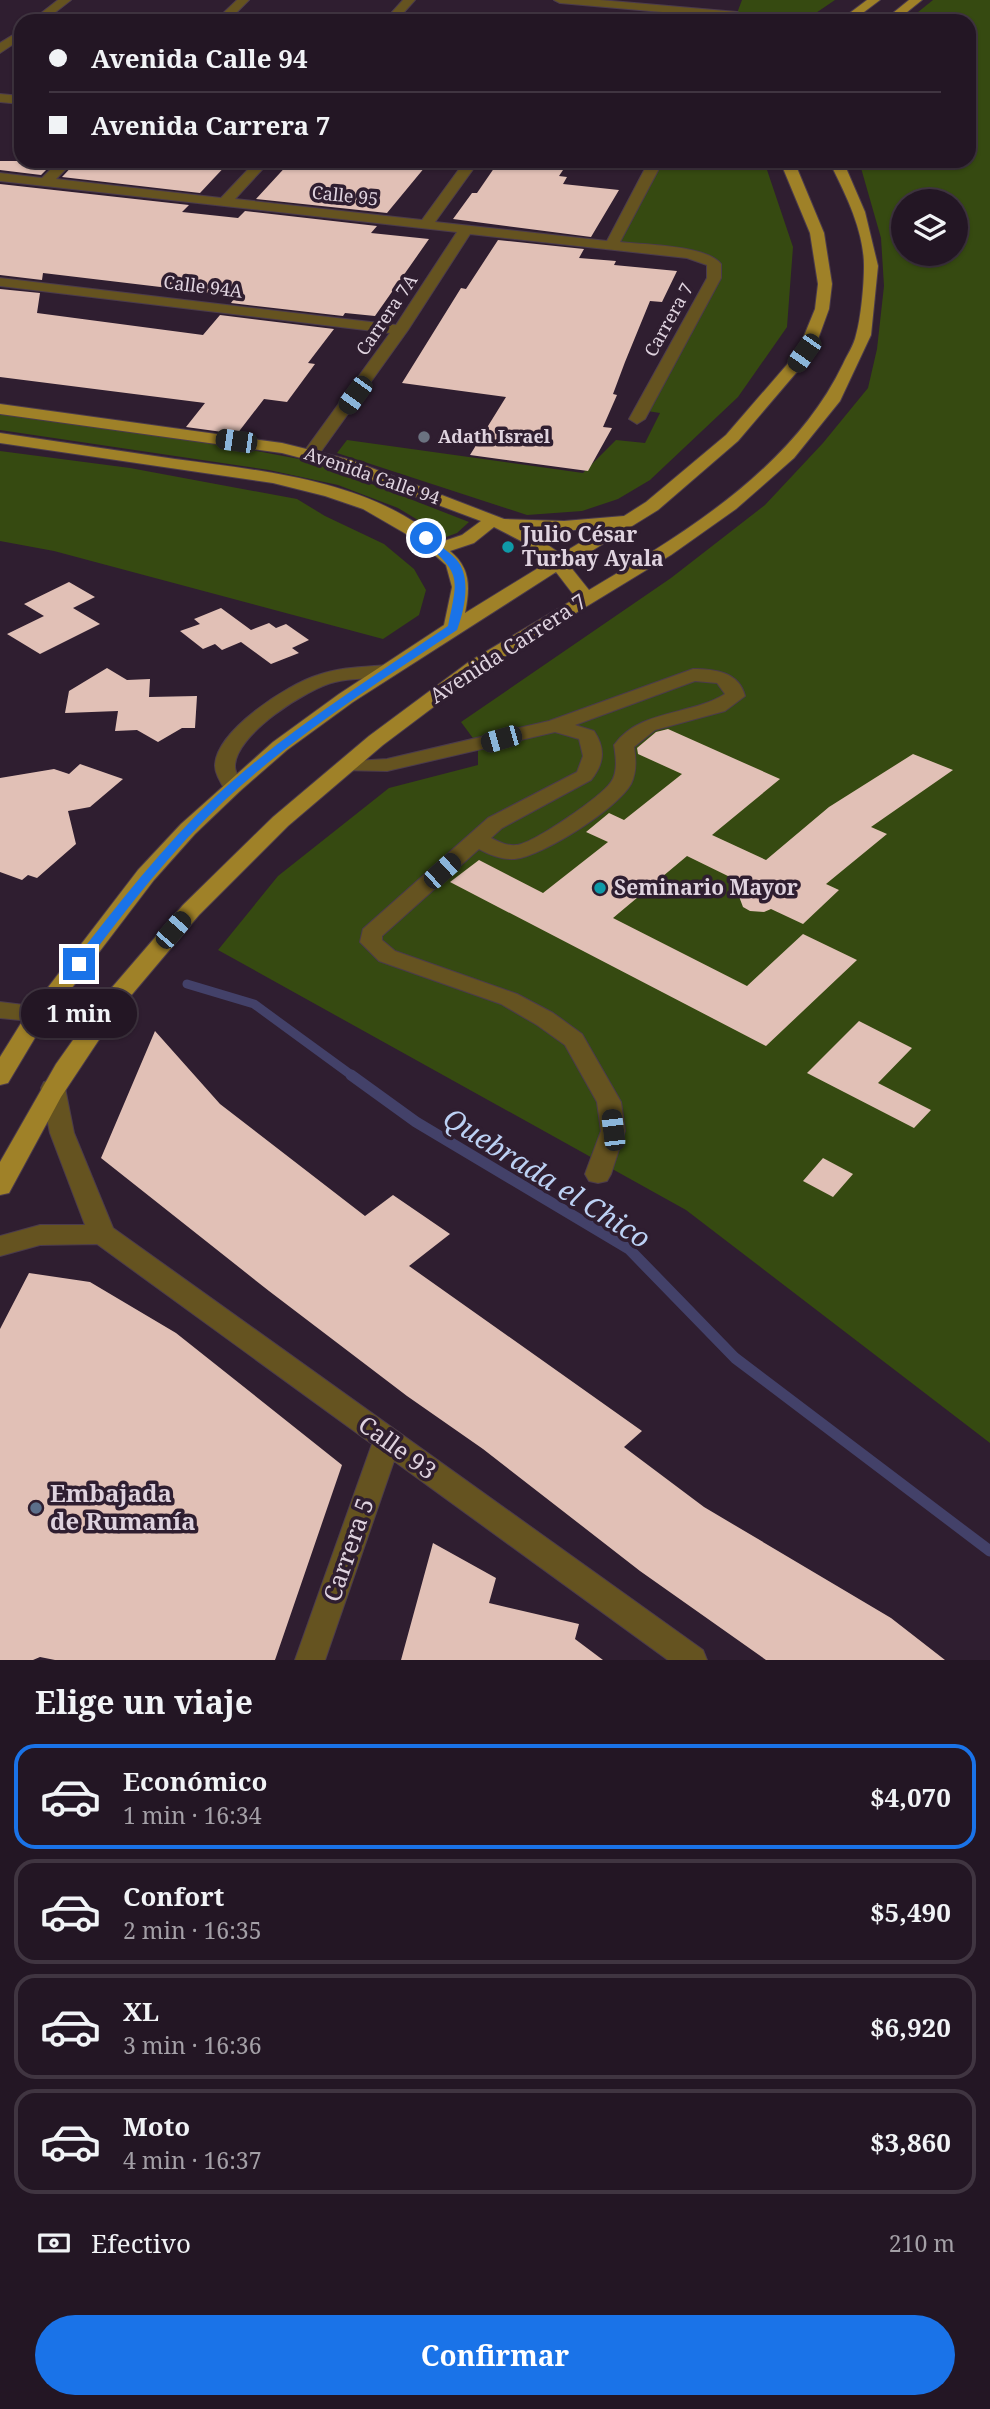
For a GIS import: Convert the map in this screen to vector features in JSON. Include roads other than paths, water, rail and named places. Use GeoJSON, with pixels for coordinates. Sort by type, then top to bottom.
{"type":"FeatureCollection","features":[{"type":"Feature","properties":{"kind":"main road"},"geometry":{"type":"LineString","coordinates":[[855,14],[874,0]]}},
{"type":"Feature","properties":{"kind":"main road"},"geometry":{"type":"LineString","coordinates":[[898,14],[916,0]]}},
{"type":"Feature","properties":{"kind":"main road"},"geometry":{"type":"LineString","coordinates":[[0,1077],[40,1014],[146,875],[188,829],[233,787],[305,727],[453,628],[631,519],[686,479],[732,438],[795,367],[811,338],[822,309],[825,288],[817,233],[790,168]]}},
{"type":"Feature","properties":{"kind":"main road","name":"Avenida Carrera 7"},"geometry":{"type":"LineString","coordinates":[[0,1186],[53,1088],[109,1006],[206,892],[274,827],[346,766],[477,665],[677,542],[742,495],[814,428],[844,384],[860,346],[869,300],[871,268],[857,209],[839,168]]}},
{"type":"Feature","properties":{"kind":"main road","name":"Avenida Calle 94"},"geometry":{"type":"LineString","coordinates":[[0,409],[311,453],[367,471],[491,519],[539,544],[586,598]]}},
{"type":"Feature","properties":{"kind":"main road","name":"Avenida Calle 94"},"geometry":{"type":"LineString","coordinates":[[0,438],[305,485],[369,505],[438,548],[454,563],[461,587],[453,628]]}},
{"type":"Feature","properties":{"kind":"main road"},"geometry":{"type":"LineString","coordinates":[[438,548],[478,534],[491,519],[564,526],[631,519]]}},
{"type":"Feature","properties":{"kind":"street"},"geometry":{"type":"LineString","coordinates":[[46,14],[65,0]]}},
{"type":"Feature","properties":{"kind":"street"},"geometry":{"type":"LineString","coordinates":[[228,14],[243,0]]}},
{"type":"Feature","properties":{"kind":"street"},"geometry":{"type":"LineString","coordinates":[[396,14],[409,0]]}},
{"type":"Feature","properties":{"kind":"street"},"geometry":{"type":"LineString","coordinates":[[560,0],[698,14]]}},
{"type":"Feature","properties":{"kind":"street"},"geometry":{"type":"LineString","coordinates":[[579,14],[588,2]]}},
{"type":"Feature","properties":{"kind":"street"},"geometry":{"type":"LineString","coordinates":[[0,49],[14,38]]}},
{"type":"Feature","properties":{"kind":"street"},"geometry":{"type":"LineString","coordinates":[[45,182],[60,168]]}},
{"type":"Feature","properties":{"kind":"street"},"geometry":{"type":"LineString","coordinates":[[225,202],[256,168]]}},
{"type":"Feature","properties":{"kind":"street"},"geometry":{"type":"LineString","coordinates":[[425,225],[467,168]]}},
{"type":"Feature","properties":{"kind":"street"},"geometry":{"type":"LineString","coordinates":[[612,246],[652,168]]}},
{"type":"Feature","properties":{"kind":"street","name":"Calle 95"},"geometry":{"type":"LineString","coordinates":[[0,177],[687,254]]}},
{"type":"Feature","properties":{"kind":"street","name":"Carrera 7A"},"geometry":{"type":"LineString","coordinates":[[311,453],[400,330],[466,229]]}},
{"type":"Feature","properties":{"kind":"street","name":"Carrera 7"},"geometry":{"type":"LineString","coordinates":[[637,419],[714,278],[714,264],[709,259],[687,254]]}},
{"type":"Feature","properties":{"kind":"street","name":"Calle 94A"},"geometry":{"type":"LineString","coordinates":[[0,282],[400,330]]}},
{"type":"Feature","properties":{"kind":"street"},"geometry":{"type":"LineString","coordinates":[[233,787],[225,767],[230,749],[250,726],[281,702],[318,681],[340,675],[388,671]]}},
{"type":"Feature","properties":{"kind":"street"},"geometry":{"type":"LineString","coordinates":[[346,766],[387,765],[555,726],[682,677],[709,675],[724,679],[733,687],[735,696],[718,707],[648,726],[632,738],[624,745],[625,778],[618,788],[537,846],[518,852],[503,852],[477,839]]}},
{"type":"Feature","properties":{"kind":"street"},"geometry":{"type":"LineString","coordinates":[[555,726],[587,735],[594,752],[591,767],[584,776],[495,823],[371,934],[371,942],[387,956],[509,999],[545,1019],[574,1040],[610,1102],[613,1130],[598,1174]]}},
{"type":"Feature","properties":{"kind":"street"},"geometry":{"type":"LineString","coordinates":[[0,1010],[40,1014]]}},
{"type":"Feature","properties":{"kind":"street"},"geometry":{"type":"LineString","coordinates":[[0,1246],[40,1235],[102,1234],[62,1133],[53,1088]]}},
{"type":"Feature","properties":{"kind":"street","name":"Calle 93"},"geometry":{"type":"LineString","coordinates":[[102,1234],[692,1660]]}},
{"type":"Feature","properties":{"kind":"street","name":"Carrera 5"},"geometry":{"type":"LineString","coordinates":[[310,1660],[387,1440]]}},
{"type":"Feature","properties":{"kind":"waterway","name":"Quebrada el Chico"},"geometry":{"type":"LineString","coordinates":[[187,984],[254,1004],[354,1077]]}},
{"type":"Feature","properties":{"kind":"waterway","name":"Quebrada el Chico"},"geometry":{"type":"LineString","coordinates":[[351,1075],[416,1122],[629,1249],[735,1358],[990,1551]]}},
{"type":"Feature","properties":{"kind":"place","name":"Adath Israel"},"geometry":{"type":"Point","coordinates":[424,437]}},
{"type":"Feature","properties":{"kind":"place","name":"Julio César Turbay Ayala"},"geometry":{"type":"Point","coordinates":[508,547]}},
{"type":"Feature","properties":{"kind":"place","name":"Seminario Mayor"},"geometry":{"type":"Point","coordinates":[600,888]}},
{"type":"Feature","properties":{"kind":"place","name":"Embajada de Rumanía"},"geometry":{"type":"Point","coordinates":[36,1508]}}]}
